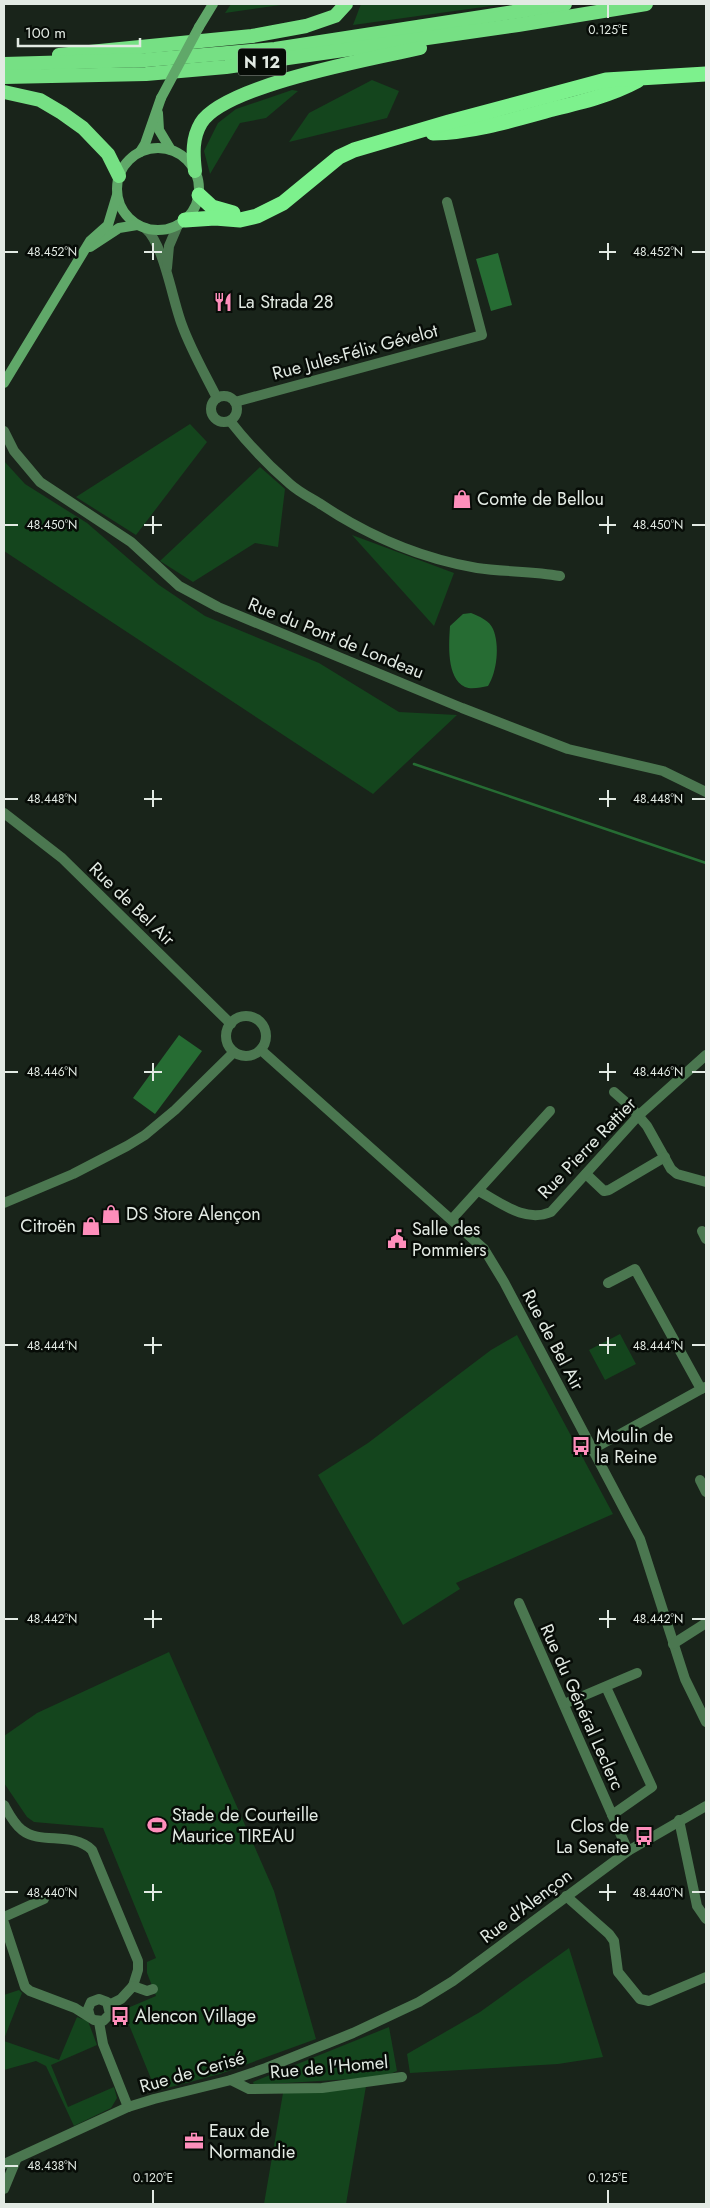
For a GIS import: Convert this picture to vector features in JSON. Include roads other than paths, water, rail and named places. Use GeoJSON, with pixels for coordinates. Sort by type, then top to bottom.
{"type":"FeatureCollection","features":[{"type":"Feature","properties":{"kind":"highway","name":"N 12"},"geometry":{"type":"LineString","coordinates":[[4,63],[252,36],[306,26],[335,16],[346,4]]}},
{"type":"Feature","properties":{"kind":"highway","name":"N 12"},"geometry":{"type":"LineString","coordinates":[[4,63],[146,60],[257,50],[565,4]]}},
{"type":"Feature","properties":{"kind":"highway","name":"N 12"},"geometry":{"type":"LineString","coordinates":[[4,77],[146,74],[226,67],[518,25],[646,4]]}},
{"type":"Feature","properties":{"kind":"highway","name":"N 12"},"geometry":{"type":"LineString","coordinates":[[195,171],[193,154],[195,138],[202,122],[221,105],[289,78],[518,25]]}},
{"type":"Feature","properties":{"kind":"highway"},"geometry":{"type":"LineString","coordinates":[[182,223],[215,218],[240,220],[257,216],[283,203],[339,158],[354,150],[606,80],[640,80],[706,74]]}},
{"type":"Feature","properties":{"kind":"highway"},"geometry":{"type":"LineString","coordinates":[[4,92],[40,100],[62,112],[83,128],[108,154],[119,176]]}},
{"type":"Feature","properties":{"kind":"highway"},"geometry":{"type":"LineString","coordinates":[[199,195],[212,207],[257,216]]}},
{"type":"Feature","properties":{"kind":"main road"},"geometry":{"type":"LineString","coordinates":[[140,152],[145,144],[161,98],[199,27],[214,4]]}},
{"type":"Feature","properties":{"kind":"main road"},"geometry":{"type":"LineString","coordinates":[[161,98],[158,114],[160,130],[171,150]]}},
{"type":"Feature","properties":{"kind":"main road"},"geometry":{"type":"LineString","coordinates":[[4,383],[90,241],[108,225],[117,195],[119,176],[131,158],[140,152],[161,148],[171,150],[185,158],[195,171],[199,183],[199,195],[196,204],[182,223],[164,230],[141,226],[119,228],[85,250]]}},
{"type":"Feature","properties":{"kind":"main road"},"geometry":{"type":"LineString","coordinates":[[117,195],[124,212],[141,226]]}},
{"type":"Feature","properties":{"kind":"street","name":"Rue Jules-Félix Gévelot"},"geometry":{"type":"LineString","coordinates":[[235,402],[482,334],[447,202]]}},
{"type":"Feature","properties":{"kind":"street"},"geometry":{"type":"LineString","coordinates":[[167,276],[169,246],[182,223]]}},
{"type":"Feature","properties":{"kind":"street"},"geometry":{"type":"LineString","coordinates":[[141,226],[156,239],[182,327],[216,398]]}},
{"type":"Feature","properties":{"kind":"street"},"geometry":{"type":"LineString","coordinates":[[226,396],[235,402],[237,410],[230,421],[223,422],[213,416],[211,407],[216,398],[226,396]]}},
{"type":"Feature","properties":{"kind":"street"},"geometry":{"type":"LineString","coordinates":[[230,421],[262,458],[292,486],[385,542],[440,560],[478,568],[560,576]]}},
{"type":"Feature","properties":{"kind":"street","name":"Rue du Pont de Londeau"},"geometry":{"type":"LineString","coordinates":[[4,431],[14,451],[40,482],[131,542],[179,586],[218,607],[462,708],[568,749],[664,770],[706,792]]}},
{"type":"Feature","properties":{"kind":"street","name":"Rue de Bel Air"},"geometry":{"type":"LineString","coordinates":[[4,814],[62,858],[231,1024]]}},
{"type":"Feature","properties":{"kind":"street"},"geometry":{"type":"LineString","coordinates":[[241,1017],[258,1020],[266,1032],[266,1039],[261,1050],[250,1056],[234,1052],[226,1037],[231,1024],[241,1017]]}},
{"type":"Feature","properties":{"kind":"street","name":"Rue de Bel Air"},"geometry":{"type":"LineString","coordinates":[[261,1050],[484,1249],[504,1282],[640,1539],[685,1679],[706,1722]]}},
{"type":"Feature","properties":{"kind":"street","name":"Rue Pierre Rattier"},"geometry":{"type":"LineString","coordinates":[[479,1191],[522,1214],[543,1215],[558,1206],[638,1116],[705,1051]]}},
{"type":"Feature","properties":{"kind":"street"},"geometry":{"type":"LineString","coordinates":[[4,1202],[73,1174],[127,1146],[149,1132],[175,1110],[234,1052]]}},
{"type":"Feature","properties":{"kind":"street"},"geometry":{"type":"LineString","coordinates":[[614,1092],[647,1126],[671,1169],[677,1174],[706,1182]]}},
{"type":"Feature","properties":{"kind":"street"},"geometry":{"type":"LineString","coordinates":[[452,1219],[550,1111]]}},
{"type":"Feature","properties":{"kind":"street"},"geometry":{"type":"LineString","coordinates":[[586,1174],[604,1190],[610,1190],[665,1157]]}},
{"type":"Feature","properties":{"kind":"street"},"geometry":{"type":"LineString","coordinates":[[593,1449],[704,1388],[635,1269],[608,1283]]}},
{"type":"Feature","properties":{"kind":"street"},"geometry":{"type":"LineString","coordinates":[[700,1480],[706,1492]]}},
{"type":"Feature","properties":{"kind":"street","name":"Rue du Général Leclerc"},"geometry":{"type":"LineString","coordinates":[[519,1603],[628,1851]]}},
{"type":"Feature","properties":{"kind":"street"},"geometry":{"type":"LineString","coordinates":[[673,1644],[706,1623]]}},
{"type":"Feature","properties":{"kind":"street"},"geometry":{"type":"LineString","coordinates":[[564,1704],[606,1688],[637,1673]]}},
{"type":"Feature","properties":{"kind":"street"},"geometry":{"type":"LineString","coordinates":[[606,1688],[652,1787],[612,1815]]}},
{"type":"Feature","properties":{"kind":"street"},"geometry":{"type":"LineString","coordinates":[[4,1805],[23,1831],[33,1835],[80,1841],[92,1850],[138,1961],[134,1986],[121,1999],[109,2005]]}},
{"type":"Feature","properties":{"kind":"street","name":"Rue d'Alençon"},"geometry":{"type":"LineString","coordinates":[[390,2016],[420,2002],[453,1981],[628,1851],[706,1806]]}},
{"type":"Feature","properties":{"kind":"street"},"geometry":{"type":"LineString","coordinates":[[679,1820],[697,1906],[706,1919]]}},
{"type":"Feature","properties":{"kind":"street"},"geometry":{"type":"LineString","coordinates":[[566,1896],[609,1934],[614,1941],[618,1972],[640,2000],[649,2001],[706,1977]]}},
{"type":"Feature","properties":{"kind":"street"},"geometry":{"type":"LineString","coordinates":[[4,1918],[44,1899]]}},
{"type":"Feature","properties":{"kind":"street"},"geometry":{"type":"LineString","coordinates":[[4,1923],[25,1987],[30,1991],[74,2008],[94,2020],[107,2018],[110,2014],[109,2005]]}},
{"type":"Feature","properties":{"kind":"street"},"geometry":{"type":"LineString","coordinates":[[134,1986],[147,1991],[153,1989]]}},
{"type":"Feature","properties":{"kind":"street"},"geometry":{"type":"LineString","coordinates":[[74,2008],[89,2005],[91,2002],[99,1999],[109,2005]]}},
{"type":"Feature","properties":{"kind":"street"},"geometry":{"type":"LineString","coordinates":[[89,2005],[88,2009],[128,2107]]}},
{"type":"Feature","properties":{"kind":"street","name":"Rue de Cerisé"},"geometry":{"type":"LineString","coordinates":[[4,2164],[128,2107],[231,2080],[353,2033],[390,2016]]}},
{"type":"Feature","properties":{"kind":"street","name":"Rue de l'Homel"},"geometry":{"type":"LineString","coordinates":[[231,2080],[249,2089],[322,2088],[402,2077]]}},
{"type":"Feature","properties":{"kind":"street"},"geometry":{"type":"LineString","coordinates":[[4,2190],[16,2160]]}},
{"type":"Feature","properties":{"kind":"waterway"},"geometry":{"type":"LineString","coordinates":[[414,764],[706,863]]}},
{"type":"Feature","properties":{"kind":"place","name":"La Strada 28"},"geometry":{"type":"Point","coordinates":[223,302]}},
{"type":"Feature","properties":{"kind":"place","name":"Comte de Bellou"},"geometry":{"type":"Point","coordinates":[462,499]}},
{"type":"Feature","properties":{"kind":"place","name":"DS Store Alençon"},"geometry":{"type":"Point","coordinates":[111,1214]}},
{"type":"Feature","properties":{"kind":"place","name":"Citroën"},"geometry":{"type":"Point","coordinates":[91,1226]}},
{"type":"Feature","properties":{"kind":"place","name":"Salle des Pommiers"},"geometry":{"type":"Point","coordinates":[397,1239]}},
{"type":"Feature","properties":{"kind":"place","name":"Moulin de la Reine"},"geometry":{"type":"Point","coordinates":[581,1446]}},
{"type":"Feature","properties":{"kind":"place","name":"Stade de Courteille Maurice TIREAU"},"geometry":{"type":"Point","coordinates":[157,1825]}},
{"type":"Feature","properties":{"kind":"place","name":"Clos de La Senate"},"geometry":{"type":"Point","coordinates":[644,1836]}},
{"type":"Feature","properties":{"kind":"place","name":"Alencon Village"},"geometry":{"type":"Point","coordinates":[120,2016]}},
{"type":"Feature","properties":{"kind":"place","name":"Eaux de Normandie"},"geometry":{"type":"Point","coordinates":[194,2141]}}]}
